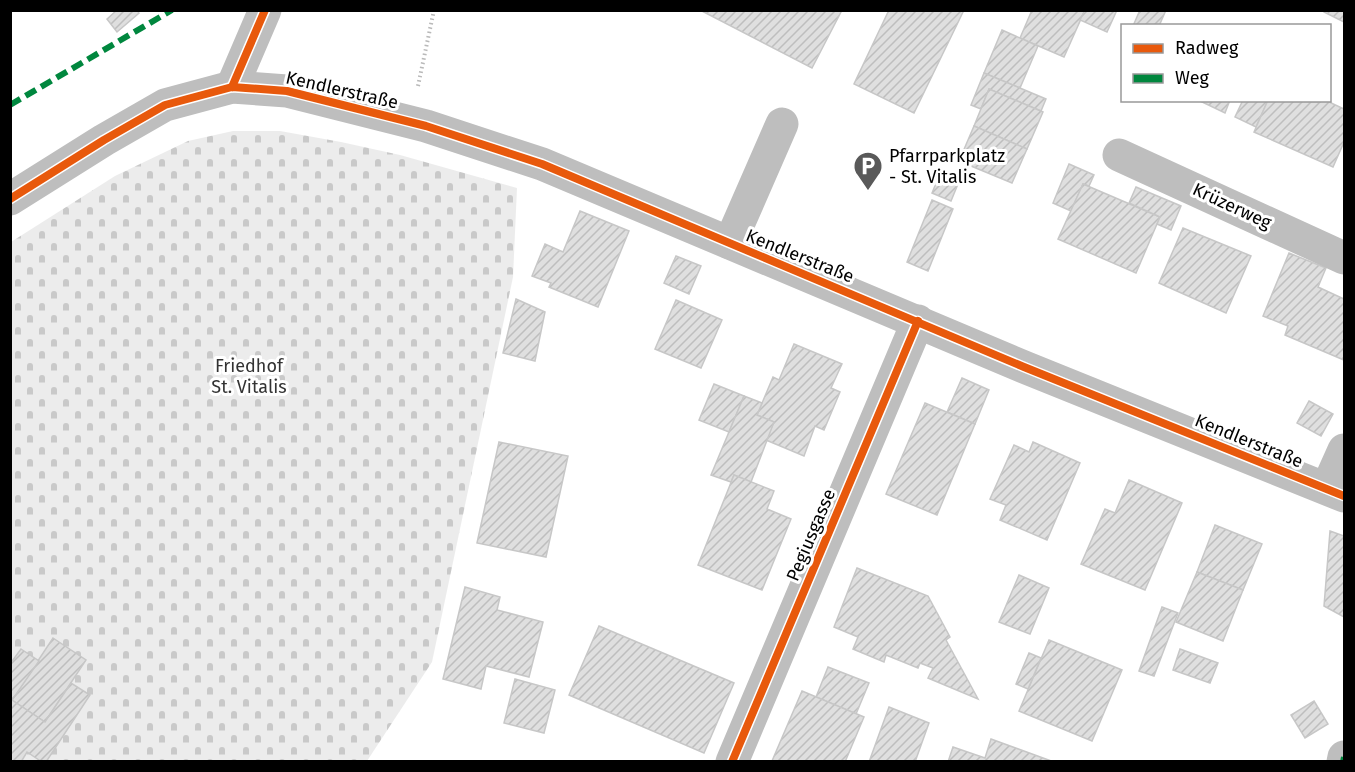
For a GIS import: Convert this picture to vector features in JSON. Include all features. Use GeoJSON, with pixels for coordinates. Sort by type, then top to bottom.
{"type":"FeatureCollection","features":[{"type":"Feature","properties":{"kind":"street"},"geometry":{"type":"LineString","coordinates":[[232,87],[265,10]]}},
{"type":"Feature","properties":{"kind":"street","name":"Kendlerstraße"},"geometry":{"type":"LineString","coordinates":[[10,199],[165,105],[232,87],[287,91],[411,122],[542,164],[1024,366],[1336,492]]}},
{"type":"Feature","properties":{"kind":"street"},"geometry":{"type":"LineString","coordinates":[[730,243],[782,124]]}},
{"type":"Feature","properties":{"kind":"street","name":"Krüzerweg"},"geometry":{"type":"LineString","coordinates":[[1119,154],[1344,258]]}},
{"type":"Feature","properties":{"kind":"street","name":"Pegiusgasse"},"geometry":{"type":"LineString","coordinates":[[732,762],[918,321]]}},
{"type":"Feature","properties":{"kind":"street"},"geometry":{"type":"LineString","coordinates":[[1336,492],[1344,450]]}},
{"type":"Feature","properties":{"kind":"path"},"geometry":{"type":"LineString","coordinates":[[411,122],[434,10]]}},
{"type":"Feature","properties":{"kind":"green space","name":"Friedhof St. Vitalis"},"geometry":{"type":"Polygon","coordinates":[[[233,131],[280,131],[341,142],[400,155],[517,188],[513,277],[432,662],[367,761],[11,762],[11,242],[115,176],[188,141],[233,131]]]}},
{"type":"Feature","properties":{"kind":"building"},"geometry":{"type":"Polygon","coordinates":[[[117,10],[137,10],[139,13],[117,32],[107,19],[117,10]]]}},
{"type":"Feature","properties":{"kind":"building"},"geometry":{"type":"Polygon","coordinates":[[[700,10],[842,10],[812,68],[700,10]]]}},
{"type":"Feature","properties":{"kind":"building"},"geometry":{"type":"Polygon","coordinates":[[[889,10],[964,10],[914,113],[854,84],[889,10]]]}},
{"type":"Feature","properties":{"kind":"building"},"geometry":{"type":"Polygon","coordinates":[[[1032,10],[1085,10],[1064,57],[1020,38],[1032,10]]]}},
{"type":"Feature","properties":{"kind":"building"},"geometry":{"type":"Polygon","coordinates":[[[1085,10],[1117,10],[1107,32],[1080,20],[1085,10]]]}},
{"type":"Feature","properties":{"kind":"building"},"geometry":{"type":"Polygon","coordinates":[[[1140,10],[1166,10],[1160,24],[1134,24],[1140,10]]]}},
{"type":"Feature","properties":{"kind":"building"},"geometry":{"type":"Polygon","coordinates":[[[1324,10],[1344,10],[1344,22],[1324,12],[1324,10]]]}},
{"type":"Feature","properties":{"kind":"building"},"geometry":{"type":"Polygon","coordinates":[[[1002,30],[1038,46],[1020,88],[984,73],[1002,30]]]}},
{"type":"Feature","properties":{"kind":"building"},"geometry":{"type":"Polygon","coordinates":[[[984,73],[1046,99],[1041,111],[989,89],[981,109],[971,105],[984,73]]]}},
{"type":"Feature","properties":{"kind":"building"},"geometry":{"type":"Polygon","coordinates":[[[989,89],[1043,112],[1027,149],[974,126],[989,89]]]}},
{"type":"Feature","properties":{"kind":"building"},"geometry":{"type":"Polygon","coordinates":[[[1202,102],[1229,102],[1225,113],[1202,102]]]}},
{"type":"Feature","properties":{"kind":"building"},"geometry":{"type":"Polygon","coordinates":[[[1242,102],[1267,102],[1256,127],[1235,117],[1242,102]]]}},
{"type":"Feature","properties":{"kind":"building"},"geometry":{"type":"Polygon","coordinates":[[[1267,102],[1329,102],[1344,109],[1344,142],[1333,167],[1254,132],[1267,102]]]}},
{"type":"Feature","properties":{"kind":"building"},"geometry":{"type":"Polygon","coordinates":[[[974,126],[1027,149],[1012,183],[959,161],[974,126]]]}},
{"type":"Feature","properties":{"kind":"building"},"geometry":{"type":"Polygon","coordinates":[[[1069,164],[1094,175],[1089,186],[1083,184],[1071,211],[1053,203],[1069,164]]]}},
{"type":"Feature","properties":{"kind":"building"},"geometry":{"type":"Polygon","coordinates":[[[939,176],[958,184],[951,201],[932,193],[939,176]]]}},
{"type":"Feature","properties":{"kind":"building"},"geometry":{"type":"Polygon","coordinates":[[[1083,184],[1160,217],[1136,273],[1058,239],[1083,184]]]}},
{"type":"Feature","properties":{"kind":"building"},"geometry":{"type":"Polygon","coordinates":[[[1136,187],[1181,206],[1171,230],[1157,224],[1160,217],[1129,203],[1136,187]]]}},
{"type":"Feature","properties":{"kind":"building"},"geometry":{"type":"Polygon","coordinates":[[[932,200],[953,209],[928,271],[907,262],[932,200]]]}},
{"type":"Feature","properties":{"kind":"building"},"geometry":{"type":"Polygon","coordinates":[[[580,211],[629,231],[598,307],[549,287],[551,283],[532,276],[545,244],[563,252],[580,211]]]}},
{"type":"Feature","properties":{"kind":"building"},"geometry":{"type":"Polygon","coordinates":[[[1183,228],[1251,256],[1226,313],[1159,283],[1183,228]]]}},
{"type":"Feature","properties":{"kind":"building"},"geometry":{"type":"Polygon","coordinates":[[[1289,253],[1326,268],[1318,287],[1344,299],[1344,360],[1285,335],[1288,326],[1263,316],[1289,253]]]}},
{"type":"Feature","properties":{"kind":"building"},"geometry":{"type":"Polygon","coordinates":[[[676,256],[701,266],[689,294],[664,283],[676,256]]]}},
{"type":"Feature","properties":{"kind":"building"},"geometry":{"type":"Polygon","coordinates":[[[516,299],[545,312],[535,361],[503,353],[516,299]]]}},
{"type":"Feature","properties":{"kind":"building"},"geometry":{"type":"Polygon","coordinates":[[[676,300],[722,320],[701,368],[655,349],[676,300]]]}},
{"type":"Feature","properties":{"kind":"building"},"geometry":{"type":"Polygon","coordinates":[[[794,344],[842,364],[831,388],[840,392],[824,430],[815,426],[804,456],[766,440],[774,422],[757,415],[773,377],[779,380],[794,344]]]}},
{"type":"Feature","properties":{"kind":"building"},"geometry":{"type":"Polygon","coordinates":[[[962,378],[989,390],[975,424],[947,412],[962,378]]]}},
{"type":"Feature","properties":{"kind":"building"},"geometry":{"type":"Polygon","coordinates":[[[714,384],[744,396],[729,432],[699,420],[714,384]]]}},
{"type":"Feature","properties":{"kind":"building"},"geometry":{"type":"Polygon","coordinates":[[[744,396],[762,403],[757,415],[774,422],[751,482],[734,475],[731,482],[711,475],[744,396]]]}},
{"type":"Feature","properties":{"kind":"building"},"geometry":{"type":"Polygon","coordinates":[[[1309,401],[1333,414],[1321,436],[1297,423],[1309,401]]]}},
{"type":"Feature","properties":{"kind":"building"},"geometry":{"type":"Polygon","coordinates":[[[925,403],[975,424],[937,515],[886,494],[925,403]]]}},
{"type":"Feature","properties":{"kind":"building"},"geometry":{"type":"Polygon","coordinates":[[[499,442],[568,456],[546,557],[477,543],[499,442]]]}},
{"type":"Feature","properties":{"kind":"building"},"geometry":{"type":"Polygon","coordinates":[[[1033,442],[1080,463],[1047,540],[1000,520],[1006,505],[990,499],[1014,445],[1029,452],[1033,442]]]}},
{"type":"Feature","properties":{"kind":"building"},"geometry":{"type":"Polygon","coordinates":[[[734,475],[774,491],[767,509],[791,519],[762,590],[698,565],[734,475]]]}},
{"type":"Feature","properties":{"kind":"building"},"geometry":{"type":"Polygon","coordinates":[[[1129,480],[1182,503],[1145,590],[1081,564],[1105,509],[1115,513],[1129,480]]]}},
{"type":"Feature","properties":{"kind":"building"},"geometry":{"type":"Polygon","coordinates":[[[1215,525],[1262,544],[1243,590],[1197,572],[1215,525]]]}},
{"type":"Feature","properties":{"kind":"building"},"geometry":{"type":"Polygon","coordinates":[[[1330,531],[1344,536],[1344,617],[1324,606],[1330,531]]]}},
{"type":"Feature","properties":{"kind":"building"},"geometry":{"type":"Polygon","coordinates":[[[857,568],[928,596],[950,637],[946,640],[978,699],[928,678],[933,668],[920,663],[918,668],[886,655],[884,662],[853,649],[858,637],[834,627],[857,568]]]}},
{"type":"Feature","properties":{"kind":"building"},"geometry":{"type":"Polygon","coordinates":[[[1197,572],[1243,590],[1223,641],[1176,622],[1197,572]]]}},
{"type":"Feature","properties":{"kind":"building"},"geometry":{"type":"Polygon","coordinates":[[[1019,575],[1049,588],[1030,634],[999,622],[1019,575]]]}},
{"type":"Feature","properties":{"kind":"building"},"geometry":{"type":"Polygon","coordinates":[[[465,587],[500,597],[497,610],[543,622],[529,677],[486,666],[481,689],[443,679],[465,587]]]}},
{"type":"Feature","properties":{"kind":"building"},"geometry":{"type":"Polygon","coordinates":[[[1162,607],[1178,613],[1154,676],[1139,671],[1162,607]]]}},
{"type":"Feature","properties":{"kind":"building"},"geometry":{"type":"Polygon","coordinates":[[[599,626],[734,683],[704,753],[569,695],[599,626]]]}},
{"type":"Feature","properties":{"kind":"building"},"geometry":{"type":"Polygon","coordinates":[[[53,638],[86,660],[45,722],[12,700],[53,638]]]}},
{"type":"Feature","properties":{"kind":"building"},"geometry":{"type":"Polygon","coordinates":[[[1049,640],[1122,670],[1092,741],[1019,711],[1049,640]]]}},
{"type":"Feature","properties":{"kind":"building"},"geometry":{"type":"Polygon","coordinates":[[[21,649],[39,661],[12,700],[45,722],[71,683],[90,695],[46,762],[42,762],[27,752],[21,762],[10,762],[10,664],[21,649]]]}},
{"type":"Feature","properties":{"kind":"building"},"geometry":{"type":"Polygon","coordinates":[[[1180,649],[1218,663],[1210,683],[1173,670],[1180,649]]]}},
{"type":"Feature","properties":{"kind":"building"},"geometry":{"type":"Polygon","coordinates":[[[1029,653],[1041,658],[1028,689],[1016,684],[1029,653]]]}},
{"type":"Feature","properties":{"kind":"building"},"geometry":{"type":"Polygon","coordinates":[[[828,667],[869,683],[856,714],[816,697],[828,667]]]}},
{"type":"Feature","properties":{"kind":"building"},"geometry":{"type":"Polygon","coordinates":[[[515,679],[555,690],[544,733],[504,723],[515,679]]]}},
{"type":"Feature","properties":{"kind":"building"},"geometry":{"type":"Polygon","coordinates":[[[802,691],[864,717],[845,762],[772,761],[802,691]]]}},
{"type":"Feature","properties":{"kind":"building"},"geometry":{"type":"Polygon","coordinates":[[[1314,701],[1328,724],[1305,738],[1291,715],[1314,701]]]}},
{"type":"Feature","properties":{"kind":"building"},"geometry":{"type":"Polygon","coordinates":[[[889,707],[929,723],[915,762],[869,762],[889,707]]]}},
{"type":"Feature","properties":{"kind":"building"},"geometry":{"type":"Polygon","coordinates":[[[991,739],[1054,762],[948,762],[953,747],[985,758],[991,739]]]}},
{"type":"Feature","properties":{"kind":"marked path"},"geometry":{"type":"LineString","coordinates":[[10,105],[172,10]]}},
{"type":"Feature","properties":{"kind":"marked path"},"geometry":{"type":"LineString","coordinates":[[1343,762],[1344,757]]}},
{"type":"Feature","properties":{"kind":"cycle path"},"geometry":{"type":"LineString","coordinates":[[232,87],[265,10]]}},
{"type":"Feature","properties":{"kind":"cycle path"},"geometry":{"type":"LineString","coordinates":[[10,199],[165,105],[232,87],[287,91],[426,126],[542,164],[1024,367],[1344,496]]}},
{"type":"Feature","properties":{"kind":"cycle path"},"geometry":{"type":"LineString","coordinates":[[732,762],[918,321]]}},
{"type":"Feature","properties":{"kind":"place","name":"Pfarrparkplatz - St. Vitalis"},"geometry":{"type":"Point","coordinates":[868,192]}}]}
